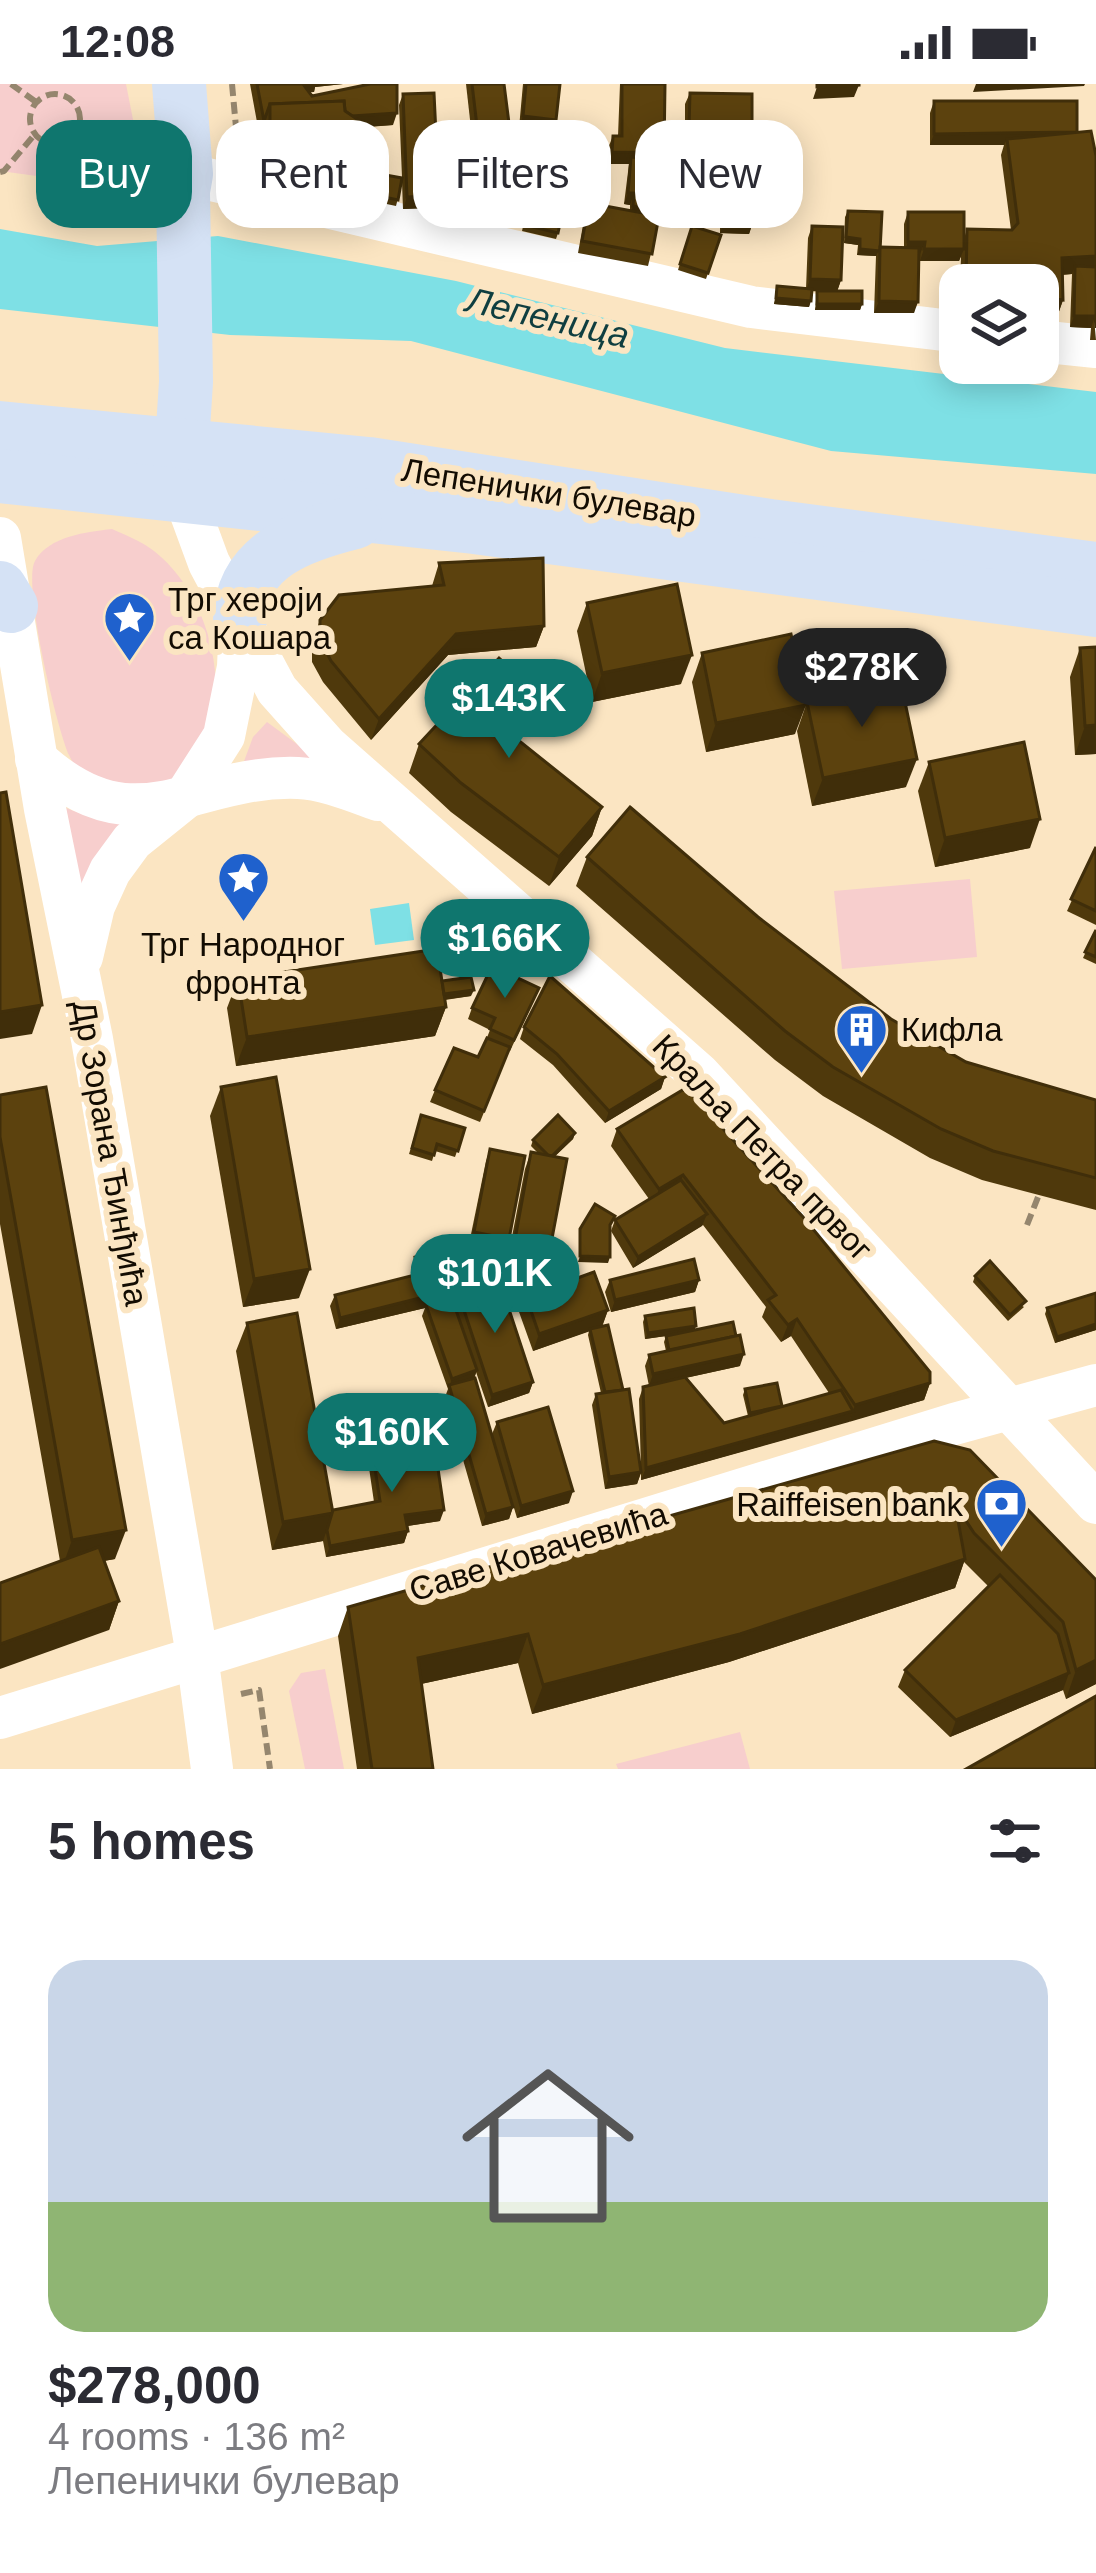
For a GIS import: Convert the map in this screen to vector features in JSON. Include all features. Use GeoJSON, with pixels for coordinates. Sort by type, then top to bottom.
{"type":"FeatureCollection","features":[{"type":"Feature","properties":{"kind":"main road"},"geometry":{"type":"LineString","coordinates":[[179,84],[181,120]]}},
{"type":"Feature","properties":{"kind":"main road"},"geometry":{"type":"LineString","coordinates":[[183,470],[184,228]]}},
{"type":"Feature","properties":{"kind":"main road","name":"Лепенички булевар"},"geometry":{"type":"LineString","coordinates":[[0,428],[373,518],[474,527],[1096,610]]}},
{"type":"Feature","properties":{"kind":"main road","name":"Лепенички булевар"},"geometry":{"type":"LineString","coordinates":[[0,476],[369,464],[770,526],[1096,568]]}},
{"type":"Feature","properties":{"kind":"main road"},"geometry":{"type":"LineString","coordinates":[[240,619],[240,599],[249,579],[268,557],[314,532],[373,518]]}},
{"type":"Feature","properties":{"kind":"street"},"geometry":{"type":"LineString","coordinates":[[389,223],[784,314],[939,330]]}},
{"type":"Feature","properties":{"kind":"street"},"geometry":{"type":"LineString","coordinates":[[1059,343],[1096,347]]}},
{"type":"Feature","properties":{"kind":"street"},"geometry":{"type":"LineString","coordinates":[[183,470],[194,530],[277,690],[327,746],[396,807]]}},
{"type":"Feature","properties":{"kind":"street","name":"Др Зорана Ђинђића"},"geometry":{"type":"LineString","coordinates":[[0,538],[36,760],[80,970],[212,1769]]}},
{"type":"Feature","properties":{"kind":"street"},"geometry":{"type":"LineString","coordinates":[[80,970],[94,906],[110,871],[132,841],[183,800],[224,736],[238,667],[240,619]]}},
{"type":"Feature","properties":{"kind":"street"},"geometry":{"type":"LineString","coordinates":[[36,760],[60,781],[95,800],[129,806],[298,778],[396,807]]}},
{"type":"Feature","properties":{"kind":"street","name":"Краља Петра првог"},"geometry":{"type":"LineString","coordinates":[[396,807],[699,1074],[1096,1503]]}},
{"type":"Feature","properties":{"kind":"street","name":"Саве Ковачевића"},"geometry":{"type":"LineString","coordinates":[[0,1718],[1009,1407],[1096,1385]]}},
{"type":"Feature","properties":{"kind":"path"},"geometry":{"type":"LineString","coordinates":[[11,84],[36,102]]}},
{"type":"Feature","properties":{"kind":"path"},"geometry":{"type":"LineString","coordinates":[[64,95],[72,84]]}},
{"type":"Feature","properties":{"kind":"path"},"geometry":{"type":"LineString","coordinates":[[232,84],[234,120]]}},
{"type":"Feature","properties":{"kind":"path"},"geometry":{"type":"LineString","coordinates":[[0,172],[35,134],[30,113],[48,94],[73,100],[79,120]]}},
{"type":"Feature","properties":{"kind":"path"},"geometry":{"type":"LineString","coordinates":[[1028,1225],[1038,1197]]}},
{"type":"Feature","properties":{"kind":"path"},"geometry":{"type":"LineString","coordinates":[[203,1703],[259,1690],[270,1769]]}},
{"type":"Feature","properties":{"kind":"shaded area"},"geometry":{"type":"Polygon","coordinates":[[[0,84],[126,84],[133,120],[36,120],[36,176],[0,171],[0,84]]]}},
{"type":"Feature","properties":{"kind":"shaded area","name":"Трг хероји са Кошара"},"geometry":{"type":"Polygon","coordinates":[[[112,529],[150,548],[178,575],[192,596],[211,646],[215,698],[211,723],[200,753],[165,788],[85,779],[64,740],[43,656],[33,597],[35,561],[59,541],[112,529]]]}},
{"type":"Feature","properties":{"kind":"shaded area"},"geometry":{"type":"Polygon","coordinates":[[[267,722],[320,761],[243,764],[253,737],[267,722]]]}},
{"type":"Feature","properties":{"kind":"shaded area"},"geometry":{"type":"Polygon","coordinates":[[[66,808],[96,819],[127,821],[83,897],[66,808]]]}},
{"type":"Feature","properties":{"kind":"shaded area"},"geometry":{"type":"Polygon","coordinates":[[[970,879],[977,957],[842,969],[834,891],[970,879]]]}},
{"type":"Feature","properties":{"kind":"shaded area"},"geometry":{"type":"Polygon","coordinates":[[[325,1669],[344,1769],[305,1769],[289,1691],[301,1673],[325,1669]]]}},
{"type":"Feature","properties":{"kind":"shaded area"},"geometry":{"type":"Polygon","coordinates":[[[740,1732],[750,1769],[618,1769],[616,1764],[740,1732]]]}},
{"type":"Feature","properties":{"kind":"water","name":"Лепеница"},"geometry":{"type":"Polygon","coordinates":[[[0,229],[97,246],[218,236],[456,281],[725,348],[939,373],[939,384],[1029,384],[1096,392],[1096,474],[831,451],[411,341],[230,335],[0,309],[0,229]]]}},
{"type":"Feature","properties":{"kind":"water"},"geometry":{"type":"Polygon","coordinates":[[[409,903],[414,940],[375,945],[370,909],[409,903]]]}},
{"type":"Feature","properties":{"kind":"building"},"geometry":{"type":"Polygon","coordinates":[[[257,84],[303,84],[312,96],[370,84],[397,84],[397,113],[352,116],[345,111],[344,101],[270,104],[264,120],[257,84]]]}},
{"type":"Feature","properties":{"kind":"building"},"geometry":{"type":"Polygon","coordinates":[[[472,84],[504,84],[509,120],[476,120],[472,84]]]}},
{"type":"Feature","properties":{"kind":"building"},"geometry":{"type":"Polygon","coordinates":[[[526,84],[560,84],[556,120],[523,116],[526,84]]]}},
{"type":"Feature","properties":{"kind":"building"},"geometry":{"type":"Polygon","coordinates":[[[622,84],[665,84],[664,120],[635,120],[635,152],[612,152],[613,136],[622,136],[622,84]]]}},
{"type":"Feature","properties":{"kind":"building"},"geometry":{"type":"Polygon","coordinates":[[[434,93],[435,120],[413,120],[413,197],[407,197],[403,94],[434,93]]]}},
{"type":"Feature","properties":{"kind":"building"},"geometry":{"type":"Polygon","coordinates":[[[690,93],[752,94],[752,120],[689,120],[690,93]]]}},
{"type":"Feature","properties":{"kind":"building"},"geometry":{"type":"Polygon","coordinates":[[[344,101],[345,111],[358,120],[270,120],[270,104],[344,101]]]}},
{"type":"Feature","properties":{"kind":"building"},"geometry":{"type":"Polygon","coordinates":[[[934,101],[1077,101],[1077,132],[934,134],[934,101]]]}},
{"type":"Feature","properties":{"kind":"building"},"geometry":{"type":"Polygon","coordinates":[[[1091,131],[1096,156],[1096,256],[1062,258],[1063,300],[1059,300],[1059,264],[966,264],[967,229],[1012,230],[1018,223],[1007,139],[1091,131]]]}},
{"type":"Feature","properties":{"kind":"building"},"geometry":{"type":"Polygon","coordinates":[[[631,157],[635,157],[635,206],[634,193],[628,193],[631,157]]]}},
{"type":"Feature","properties":{"kind":"building"},"geometry":{"type":"Polygon","coordinates":[[[389,176],[402,178],[398,200],[389,198],[389,176]]]}},
{"type":"Feature","properties":{"kind":"building"},"geometry":{"type":"Polygon","coordinates":[[[611,207],[635,212],[635,228],[657,228],[652,254],[582,241],[584,228],[611,228],[611,207]]]}},
{"type":"Feature","properties":{"kind":"building"},"geometry":{"type":"Polygon","coordinates":[[[848,211],[882,212],[880,251],[860,249],[860,239],[846,237],[848,211]]]}},
{"type":"Feature","properties":{"kind":"building"},"geometry":{"type":"Polygon","coordinates":[[[908,212],[964,212],[964,249],[924,249],[925,242],[908,242],[908,212]]]}},
{"type":"Feature","properties":{"kind":"building"},"geometry":{"type":"Polygon","coordinates":[[[812,226],[843,227],[841,280],[810,279],[812,226]]]}},
{"type":"Feature","properties":{"kind":"building"},"geometry":{"type":"Polygon","coordinates":[[[691,228],[721,235],[708,273],[680,264],[691,228]]]}},
{"type":"Feature","properties":{"kind":"building"},"geometry":{"type":"Polygon","coordinates":[[[880,247],[919,248],[918,302],[879,301],[880,247]]]}},
{"type":"Feature","properties":{"kind":"building"},"geometry":{"type":"Polygon","coordinates":[[[1075,266],[1096,267],[1096,328],[1095,316],[1074,316],[1075,266]]]}},
{"type":"Feature","properties":{"kind":"building"},"geometry":{"type":"Polygon","coordinates":[[[777,286],[812,289],[811,301],[776,298],[777,286]]]}},
{"type":"Feature","properties":{"kind":"building"},"geometry":{"type":"Polygon","coordinates":[[[817,291],[862,291],[862,304],[817,304],[817,291]]]}},
{"type":"Feature","properties":{"kind":"building"},"geometry":{"type":"Polygon","coordinates":[[[543,558],[544,626],[456,634],[379,719],[331,661],[320,640],[320,620],[339,595],[444,585],[439,563],[543,558]]]}},
{"type":"Feature","properties":{"kind":"building"},"geometry":{"type":"Polygon","coordinates":[[[677,584],[692,655],[602,673],[587,603],[677,584]]]}},
{"type":"Feature","properties":{"kind":"building"},"geometry":{"type":"Polygon","coordinates":[[[791,634],[806,705],[716,723],[702,653],[791,634]]]}},
{"type":"Feature","properties":{"kind":"building"},"geometry":{"type":"Polygon","coordinates":[[[1096,647],[1096,725],[1085,726],[1080,648],[1096,647]]]}},
{"type":"Feature","properties":{"kind":"building"},"geometry":{"type":"Polygon","coordinates":[[[499,658],[541,697],[508,732],[602,807],[559,857],[461,783],[419,744],[499,658]]]}},
{"type":"Feature","properties":{"kind":"building"},"geometry":{"type":"Polygon","coordinates":[[[901,683],[917,759],[823,778],[807,702],[901,683]]]}},
{"type":"Feature","properties":{"kind":"building"},"geometry":{"type":"Polygon","coordinates":[[[1024,742],[1040,819],[945,838],[929,762],[1024,742]]]}},
{"type":"Feature","properties":{"kind":"building"},"geometry":{"type":"Polygon","coordinates":[[[6,792],[42,1005],[0,1012],[0,793],[6,792]]]}},
{"type":"Feature","properties":{"kind":"building"},"geometry":{"type":"Polygon","coordinates":[[[630,807],[758,917],[891,1019],[966,1062],[1096,1100],[1096,1178],[993,1151],[941,1129],[833,1067],[785,1031],[587,857],[630,807]]]}},
{"type":"Feature","properties":{"kind":"building"},"geometry":{"type":"Polygon","coordinates":[[[1096,847],[1096,911],[1071,899],[1096,847]]]}},
{"type":"Feature","properties":{"kind":"building"},"geometry":{"type":"Polygon","coordinates":[[[1096,930],[1096,957],[1085,952],[1096,930]]]}},
{"type":"Feature","properties":{"kind":"building"},"geometry":{"type":"Polygon","coordinates":[[[437,949],[446,1007],[247,1037],[238,979],[437,949]]]}},
{"type":"Feature","properties":{"kind":"building"},"geometry":{"type":"Polygon","coordinates":[[[492,966],[539,988],[514,1040],[490,1029],[495,1018],[472,1008],[492,966]]]}},
{"type":"Feature","properties":{"kind":"building"},"geometry":{"type":"Polygon","coordinates":[[[550,976],[665,1077],[609,1111],[557,1054],[524,1027],[550,976]]]}},
{"type":"Feature","properties":{"kind":"building"},"geometry":{"type":"Polygon","coordinates":[[[471,977],[474,990],[444,994],[442,981],[471,977]]]}},
{"type":"Feature","properties":{"kind":"building"},"geometry":{"type":"Polygon","coordinates":[[[487,1038],[510,1047],[484,1111],[435,1090],[454,1048],[478,1057],[487,1038]]]}},
{"type":"Feature","properties":{"kind":"building"},"geometry":{"type":"Polygon","coordinates":[[[276,1077],[310,1269],[254,1279],[221,1087],[276,1077]]]}},
{"type":"Feature","properties":{"kind":"building"},"geometry":{"type":"Polygon","coordinates":[[[46,1087],[126,1530],[72,1540],[0,1137],[0,1095],[46,1087]]]}},
{"type":"Feature","properties":{"kind":"building"},"geometry":{"type":"Polygon","coordinates":[[[686,1088],[804,1218],[930,1372],[930,1383],[855,1405],[797,1319],[788,1325],[768,1300],[776,1295],[683,1175],[659,1189],[617,1129],[686,1088]]]}},
{"type":"Feature","properties":{"kind":"building"},"geometry":{"type":"Polygon","coordinates":[[[421,1115],[465,1128],[458,1151],[437,1144],[434,1155],[412,1148],[421,1115]]]}},
{"type":"Feature","properties":{"kind":"building"},"geometry":{"type":"Polygon","coordinates":[[[558,1115],[575,1133],[552,1156],[533,1140],[558,1115]]]}},
{"type":"Feature","properties":{"kind":"building"},"geometry":{"type":"Polygon","coordinates":[[[490,1149],[525,1156],[509,1239],[474,1232],[490,1149]]]}},
{"type":"Feature","properties":{"kind":"building"},"geometry":{"type":"Polygon","coordinates":[[[531,1152],[567,1159],[550,1249],[556,1266],[566,1262],[572,1280],[594,1272],[608,1310],[539,1334],[512,1256],[531,1152]]]}},
{"type":"Feature","properties":{"kind":"building"},"geometry":{"type":"Polygon","coordinates":[[[681,1180],[707,1214],[638,1257],[615,1220],[681,1180]]]}},
{"type":"Feature","properties":{"kind":"building"},"geometry":{"type":"Polygon","coordinates":[[[595,1204],[615,1216],[610,1225],[610,1257],[580,1256],[580,1229],[595,1204]]]}},
{"type":"Feature","properties":{"kind":"building"},"geometry":{"type":"Polygon","coordinates":[[[442,1250],[452,1290],[340,1318],[335,1295],[419,1274],[415,1257],[442,1250]]]}},
{"type":"Feature","properties":{"kind":"building"},"geometry":{"type":"Polygon","coordinates":[[[498,1257],[503,1276],[454,1289],[449,1270],[498,1257]]]}},
{"type":"Feature","properties":{"kind":"building"},"geometry":{"type":"Polygon","coordinates":[[[694,1259],[699,1280],[615,1300],[610,1280],[694,1259]]]}},
{"type":"Feature","properties":{"kind":"building"},"geometry":{"type":"Polygon","coordinates":[[[990,1261],[1026,1301],[1010,1315],[975,1276],[990,1261]]]}},
{"type":"Feature","properties":{"kind":"building"},"geometry":{"type":"Polygon","coordinates":[[[498,1276],[533,1382],[492,1395],[457,1289],[498,1276]]]}},
{"type":"Feature","properties":{"kind":"building"},"geometry":{"type":"Polygon","coordinates":[[[1096,1293],[1096,1324],[1057,1337],[1047,1308],[1096,1293]]]}},
{"type":"Feature","properties":{"kind":"building"},"geometry":{"type":"Polygon","coordinates":[[[451,1296],[477,1370],[452,1379],[426,1305],[451,1296]]]}},
{"type":"Feature","properties":{"kind":"building"},"geometry":{"type":"Polygon","coordinates":[[[694,1308],[696,1326],[648,1333],[645,1316],[694,1308]]]}},
{"type":"Feature","properties":{"kind":"building"},"geometry":{"type":"Polygon","coordinates":[[[297,1313],[333,1513],[283,1522],[247,1323],[297,1313]]]}},
{"type":"Feature","properties":{"kind":"building"},"geometry":{"type":"Polygon","coordinates":[[[733,1322],[736,1336],[669,1350],[666,1336],[733,1322]]]}},
{"type":"Feature","properties":{"kind":"building"},"geometry":{"type":"Polygon","coordinates":[[[608,1325],[623,1390],[605,1392],[590,1329],[608,1325]]]}},
{"type":"Feature","properties":{"kind":"building"},"geometry":{"type":"Polygon","coordinates":[[[740,1335],[744,1354],[653,1374],[649,1355],[740,1335]]]}},
{"type":"Feature","properties":{"kind":"building"},"geometry":{"type":"Polygon","coordinates":[[[685,1377],[724,1423],[841,1390],[853,1411],[646,1468],[643,1387],[685,1377]]]}},
{"type":"Feature","properties":{"kind":"building"},"geometry":{"type":"Polygon","coordinates":[[[475,1378],[513,1507],[486,1514],[449,1385],[475,1378]]]}},
{"type":"Feature","properties":{"kind":"building"},"geometry":{"type":"Polygon","coordinates":[[[777,1383],[782,1406],[750,1413],[745,1389],[777,1383]]]}},
{"type":"Feature","properties":{"kind":"building"},"geometry":{"type":"Polygon","coordinates":[[[629,1389],[641,1472],[609,1477],[596,1394],[629,1389]]]}},
{"type":"Feature","properties":{"kind":"building"},"geometry":{"type":"Polygon","coordinates":[[[548,1407],[573,1491],[521,1506],[497,1422],[548,1407]]]}},
{"type":"Feature","properties":{"kind":"building"},"geometry":{"type":"Polygon","coordinates":[[[434,1441],[444,1510],[405,1515],[408,1531],[330,1546],[327,1530],[333,1510],[380,1501],[372,1449],[434,1441]]]}},
{"type":"Feature","properties":{"kind":"building"},"geometry":{"type":"Polygon","coordinates":[[[934,1441],[970,1450],[1096,1580],[1096,1660],[1076,1670],[1063,1622],[974,1533],[955,1504],[965,1559],[740,1634],[543,1685],[528,1634],[418,1658],[433,1769],[372,1769],[348,1607],[934,1441]]]}},
{"type":"Feature","properties":{"kind":"building"},"geometry":{"type":"Polygon","coordinates":[[[99,1547],[119,1601],[0,1644],[0,1583],[99,1547]]]}},
{"type":"Feature","properties":{"kind":"building"},"geometry":{"type":"Polygon","coordinates":[[[1000,1575],[1058,1634],[1069,1673],[956,1720],[905,1670],[1000,1575]]]}},
{"type":"Feature","properties":{"kind":"building"},"geometry":{"type":"Polygon","coordinates":[[[1096,1696],[1096,1769],[966,1769],[1096,1696]]]}},
{"type":"Feature","properties":{"kind":"place","name":"Трг хероји са Кошара"},"geometry":{"type":"Point","coordinates":[129,664]}},
{"type":"Feature","properties":{"kind":"place","name":"Трг Народног фронта"},"geometry":{"type":"Point","coordinates":[243,923]}},
{"type":"Feature","properties":{"kind":"place","name":"Кифла"},"geometry":{"type":"Point","coordinates":[862,1075]}},
{"type":"Feature","properties":{"kind":"place","name":"Raiffeisen bank"},"geometry":{"type":"Point","coordinates":[1002,1550]}}]}
